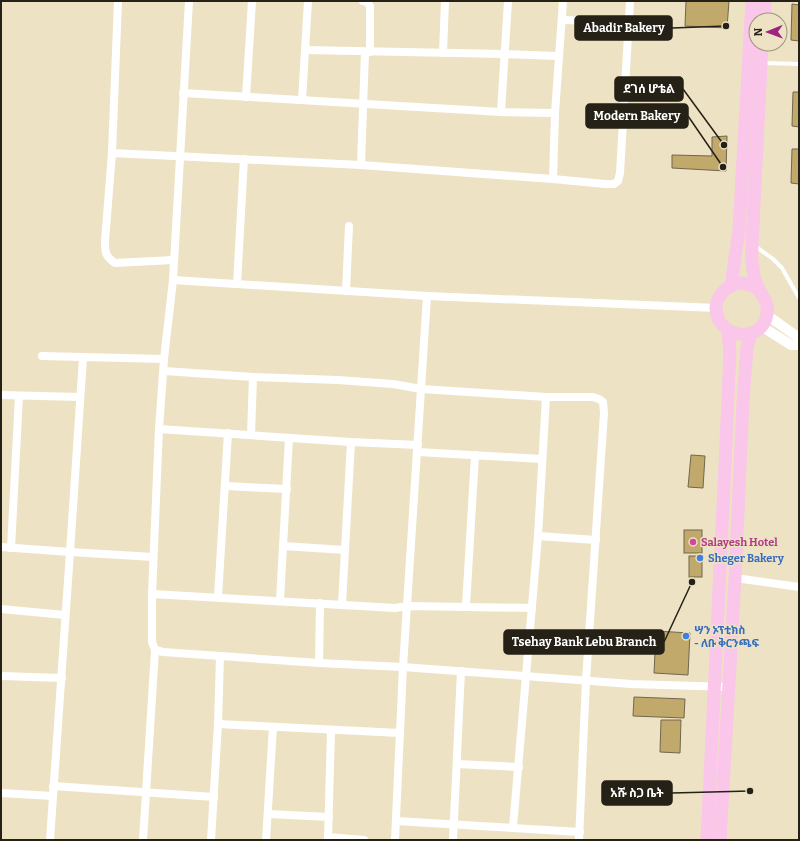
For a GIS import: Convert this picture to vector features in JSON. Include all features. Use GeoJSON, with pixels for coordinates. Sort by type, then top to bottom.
{"type":"FeatureCollection","features":[{"type":"Feature","properties":{"kind":"main road"},"geometry":{"type":"LineString","coordinates":[[731,286],[739,230],[752,1]]}},
{"type":"Feature","properties":{"kind":"main road"},"geometry":{"type":"LineString","coordinates":[[764,12],[765,1]]}},
{"type":"Feature","properties":{"kind":"main road"},"geometry":{"type":"LineString","coordinates":[[720,840],[735,578],[744,372],[747,347],[760,325],[766,301],[759,289],[752,268],[762,52]]}},
{"type":"Feature","properties":{"kind":"main road"},"geometry":{"type":"LineString","coordinates":[[759,289],[750,284],[740,283],[731,286],[723,291],[718,299],[716,308],[719,321],[728,331],[735,334],[743,335],[760,325]]}},
{"type":"Feature","properties":{"kind":"main road"},"geometry":{"type":"LineString","coordinates":[[707,840],[729,377],[730,351],[728,331]]}},
{"type":"Feature","properties":{"kind":"street"},"geometry":{"type":"LineString","coordinates":[[118,1],[112,153],[104,241],[105,251],[108,258],[115,263],[174,260]]}},
{"type":"Feature","properties":{"kind":"street"},"geometry":{"type":"LineString","coordinates":[[143,840],[156,650],[152,642],[152,594],[159,428],[164,359],[173,280],[189,1]]}},
{"type":"Feature","properties":{"kind":"street"},"geometry":{"type":"LineString","coordinates":[[246,97],[252,1]]}},
{"type":"Feature","properties":{"kind":"street"},"geometry":{"type":"LineString","coordinates":[[302,100],[308,1]]}},
{"type":"Feature","properties":{"kind":"street"},"geometry":{"type":"LineString","coordinates":[[361,165],[362,104],[368,52],[370,6],[367,2],[363,1]]}},
{"type":"Feature","properties":{"kind":"street"},"geometry":{"type":"LineString","coordinates":[[443,53],[445,1]]}},
{"type":"Feature","properties":{"kind":"street"},"geometry":{"type":"LineString","coordinates":[[501,112],[508,1]]}},
{"type":"Feature","properties":{"kind":"street"},"geometry":{"type":"LineString","coordinates":[[553,179],[555,113],[563,1]]}},
{"type":"Feature","properties":{"kind":"street"},"geometry":{"type":"LineString","coordinates":[[112,153],[361,165],[614,184],[618,181],[620,173],[630,1]]}},
{"type":"Feature","properties":{"kind":"street"},"geometry":{"type":"LineString","coordinates":[[562,20],[629,22]]}},
{"type":"Feature","properties":{"kind":"street"},"geometry":{"type":"LineString","coordinates":[[306,50],[559,56]]}},
{"type":"Feature","properties":{"kind":"street"},"geometry":{"type":"LineString","coordinates":[[183,93],[501,112],[555,113]]}},
{"type":"Feature","properties":{"kind":"street"},"geometry":{"type":"LineString","coordinates":[[237,284],[244,159]]}},
{"type":"Feature","properties":{"kind":"street"},"geometry":{"type":"LineString","coordinates":[[346,291],[349,226]]}},
{"type":"Feature","properties":{"kind":"street"},"geometry":{"type":"LineString","coordinates":[[173,280],[427,296],[716,308]]}},
{"type":"Feature","properties":{"kind":"street"},"geometry":{"type":"LineString","coordinates":[[395,840],[403,667],[427,296]]}},
{"type":"Feature","properties":{"kind":"street"},"geometry":{"type":"LineString","coordinates":[[760,325],[799,338]]}},
{"type":"Feature","properties":{"kind":"street"},"geometry":{"type":"LineString","coordinates":[[760,325],[791,345],[799,345]]}},
{"type":"Feature","properties":{"kind":"street"},"geometry":{"type":"LineString","coordinates":[[42,356],[164,359]]}},
{"type":"Feature","properties":{"kind":"street"},"geometry":{"type":"LineString","coordinates":[[50,840],[62,678],[82,358]]}},
{"type":"Feature","properties":{"kind":"street"},"geometry":{"type":"LineString","coordinates":[[164,371],[393,384],[421,389],[546,397],[593,398],[600,399],[603,402],[604,413],[586,680],[580,836],[513,827],[396,821]]}},
{"type":"Feature","properties":{"kind":"street"},"geometry":{"type":"LineString","coordinates":[[251,435],[253,377]]}},
{"type":"Feature","properties":{"kind":"street"},"geometry":{"type":"LineString","coordinates":[[1,395],[80,397]]}},
{"type":"Feature","properties":{"kind":"street"},"geometry":{"type":"LineString","coordinates":[[11,548],[19,396]]}},
{"type":"Feature","properties":{"kind":"street"},"geometry":{"type":"LineString","coordinates":[[513,827],[538,536],[546,397]]}},
{"type":"Feature","properties":{"kind":"street"},"geometry":{"type":"LineString","coordinates":[[159,428],[351,442],[475,455],[542,459]]}},
{"type":"Feature","properties":{"kind":"street"},"geometry":{"type":"LineString","coordinates":[[218,597],[228,433]]}},
{"type":"Feature","properties":{"kind":"street"},"geometry":{"type":"LineString","coordinates":[[280,601],[289,438]]}},
{"type":"Feature","properties":{"kind":"street"},"geometry":{"type":"LineString","coordinates":[[342,604],[351,442]]}},
{"type":"Feature","properties":{"kind":"street"},"geometry":{"type":"LineString","coordinates":[[466,606],[475,455]]}},
{"type":"Feature","properties":{"kind":"street"},"geometry":{"type":"LineString","coordinates":[[225,486],[287,489]]}},
{"type":"Feature","properties":{"kind":"street"},"geometry":{"type":"LineString","coordinates":[[538,536],[596,540]]}},
{"type":"Feature","properties":{"kind":"street"},"geometry":{"type":"LineString","coordinates":[[283,546],[345,550]]}},
{"type":"Feature","properties":{"kind":"street"},"geometry":{"type":"LineString","coordinates":[[1,547],[153,558]]}},
{"type":"Feature","properties":{"kind":"street"},"geometry":{"type":"LineString","coordinates":[[735,578],[799,587]]}},
{"type":"Feature","properties":{"kind":"street"},"geometry":{"type":"LineString","coordinates":[[152,594],[395,608],[408,606],[532,608]]}},
{"type":"Feature","properties":{"kind":"street"},"geometry":{"type":"LineString","coordinates":[[319,663],[320,603]]}},
{"type":"Feature","properties":{"kind":"street"},"geometry":{"type":"LineString","coordinates":[[1,609],[65,615]]}},
{"type":"Feature","properties":{"kind":"street"},"geometry":{"type":"LineString","coordinates":[[156,650],[163,652],[319,663],[403,667],[586,680],[729,687]]}},
{"type":"Feature","properties":{"kind":"street"},"geometry":{"type":"LineString","coordinates":[[212,840],[220,656]]}},
{"type":"Feature","properties":{"kind":"street"},"geometry":{"type":"LineString","coordinates":[[453,840],[461,671]]}},
{"type":"Feature","properties":{"kind":"street"},"geometry":{"type":"LineString","coordinates":[[1,676],[62,678]]}},
{"type":"Feature","properties":{"kind":"street"},"geometry":{"type":"LineString","coordinates":[[218,724],[400,733]]}},
{"type":"Feature","properties":{"kind":"street"},"geometry":{"type":"LineString","coordinates":[[266,840],[273,727]]}},
{"type":"Feature","properties":{"kind":"street"},"geometry":{"type":"LineString","coordinates":[[331,730],[328,838],[364,840]]}},
{"type":"Feature","properties":{"kind":"street"},"geometry":{"type":"LineString","coordinates":[[457,764],[519,767]]}},
{"type":"Feature","properties":{"kind":"street"},"geometry":{"type":"LineString","coordinates":[[53,786],[214,797]]}},
{"type":"Feature","properties":{"kind":"street"},"geometry":{"type":"LineString","coordinates":[[1,793],[53,796]]}},
{"type":"Feature","properties":{"kind":"street"},"geometry":{"type":"LineString","coordinates":[[268,814],[328,817]]}},
{"type":"Feature","properties":{"kind":"lane"},"geometry":{"type":"LineString","coordinates":[[761,63],[799,64]]}},
{"type":"Feature","properties":{"kind":"lane"},"geometry":{"type":"LineString","coordinates":[[752,244],[773,259],[782,268],[799,298]]}},
{"type":"Feature","properties":{"kind":"building"},"geometry":{"type":"Polygon","coordinates":[[[686,1],[729,1],[727,28],[685,26],[686,1]]]}},
{"type":"Feature","properties":{"kind":"building"},"geometry":{"type":"Polygon","coordinates":[[[792,4],[799,5],[799,41],[791,40],[792,4]]]}},
{"type":"Feature","properties":{"kind":"building"},"geometry":{"type":"Polygon","coordinates":[[[793,92],[799,92],[799,127],[792,126],[793,92]]]}},
{"type":"Feature","properties":{"kind":"building"},"geometry":{"type":"Polygon","coordinates":[[[727,136],[726,171],[672,168],[672,155],[712,156],[712,137],[727,136]]]}},
{"type":"Feature","properties":{"kind":"building"},"geometry":{"type":"Polygon","coordinates":[[[792,149],[799,149],[799,184],[791,183],[792,149]]]}},
{"type":"Feature","properties":{"kind":"building"},"geometry":{"type":"Polygon","coordinates":[[[691,455],[705,456],[703,488],[688,487],[691,455]]]}},
{"type":"Feature","properties":{"kind":"building","name":"Salayesh Hotel"},"geometry":{"type":"Polygon","coordinates":[[[684,530],[702,530],[702,553],[684,553],[684,530]]]}},
{"type":"Feature","properties":{"kind":"building"},"geometry":{"type":"Polygon","coordinates":[[[689,556],[702,556],[702,577],[689,577],[689,556]]]}},
{"type":"Feature","properties":{"kind":"building"},"geometry":{"type":"Polygon","coordinates":[[[656,631],[690,633],[688,675],[654,673],[656,631]]]}},
{"type":"Feature","properties":{"kind":"building"},"geometry":{"type":"Polygon","coordinates":[[[634,697],[685,699],[684,718],[633,716],[634,697]]]}},
{"type":"Feature","properties":{"kind":"building"},"geometry":{"type":"Polygon","coordinates":[[[661,720],[681,720],[680,753],[660,752],[661,720]]]}},
{"type":"Feature","properties":{"kind":"place","name":"Abadir Bakery"},"geometry":{"type":"Point","coordinates":[726,26]}},
{"type":"Feature","properties":{"kind":"place","name":"ደገሰ ሆቴል"},"geometry":{"type":"Point","coordinates":[724,145]}},
{"type":"Feature","properties":{"kind":"place","name":"Modern Bakery"},"geometry":{"type":"Point","coordinates":[723,167]}},
{"type":"Feature","properties":{"kind":"place","name":"Salayesh Hotel"},"geometry":{"type":"Point","coordinates":[693,542]}},
{"type":"Feature","properties":{"kind":"place","name":"Sheger Bakery"},"geometry":{"type":"Point","coordinates":[700,558]}},
{"type":"Feature","properties":{"kind":"place","name":"Tsehay Bank Lebu Branch"},"geometry":{"type":"Point","coordinates":[692,582]}},
{"type":"Feature","properties":{"kind":"place","name":"ሣን ኦፕቲክስ - ለቡ ቅርንጫፍ"},"geometry":{"type":"Point","coordinates":[686,636]}},
{"type":"Feature","properties":{"kind":"place","name":"አሹ ስጋ ቤት"},"geometry":{"type":"Point","coordinates":[750,791]}}]}
